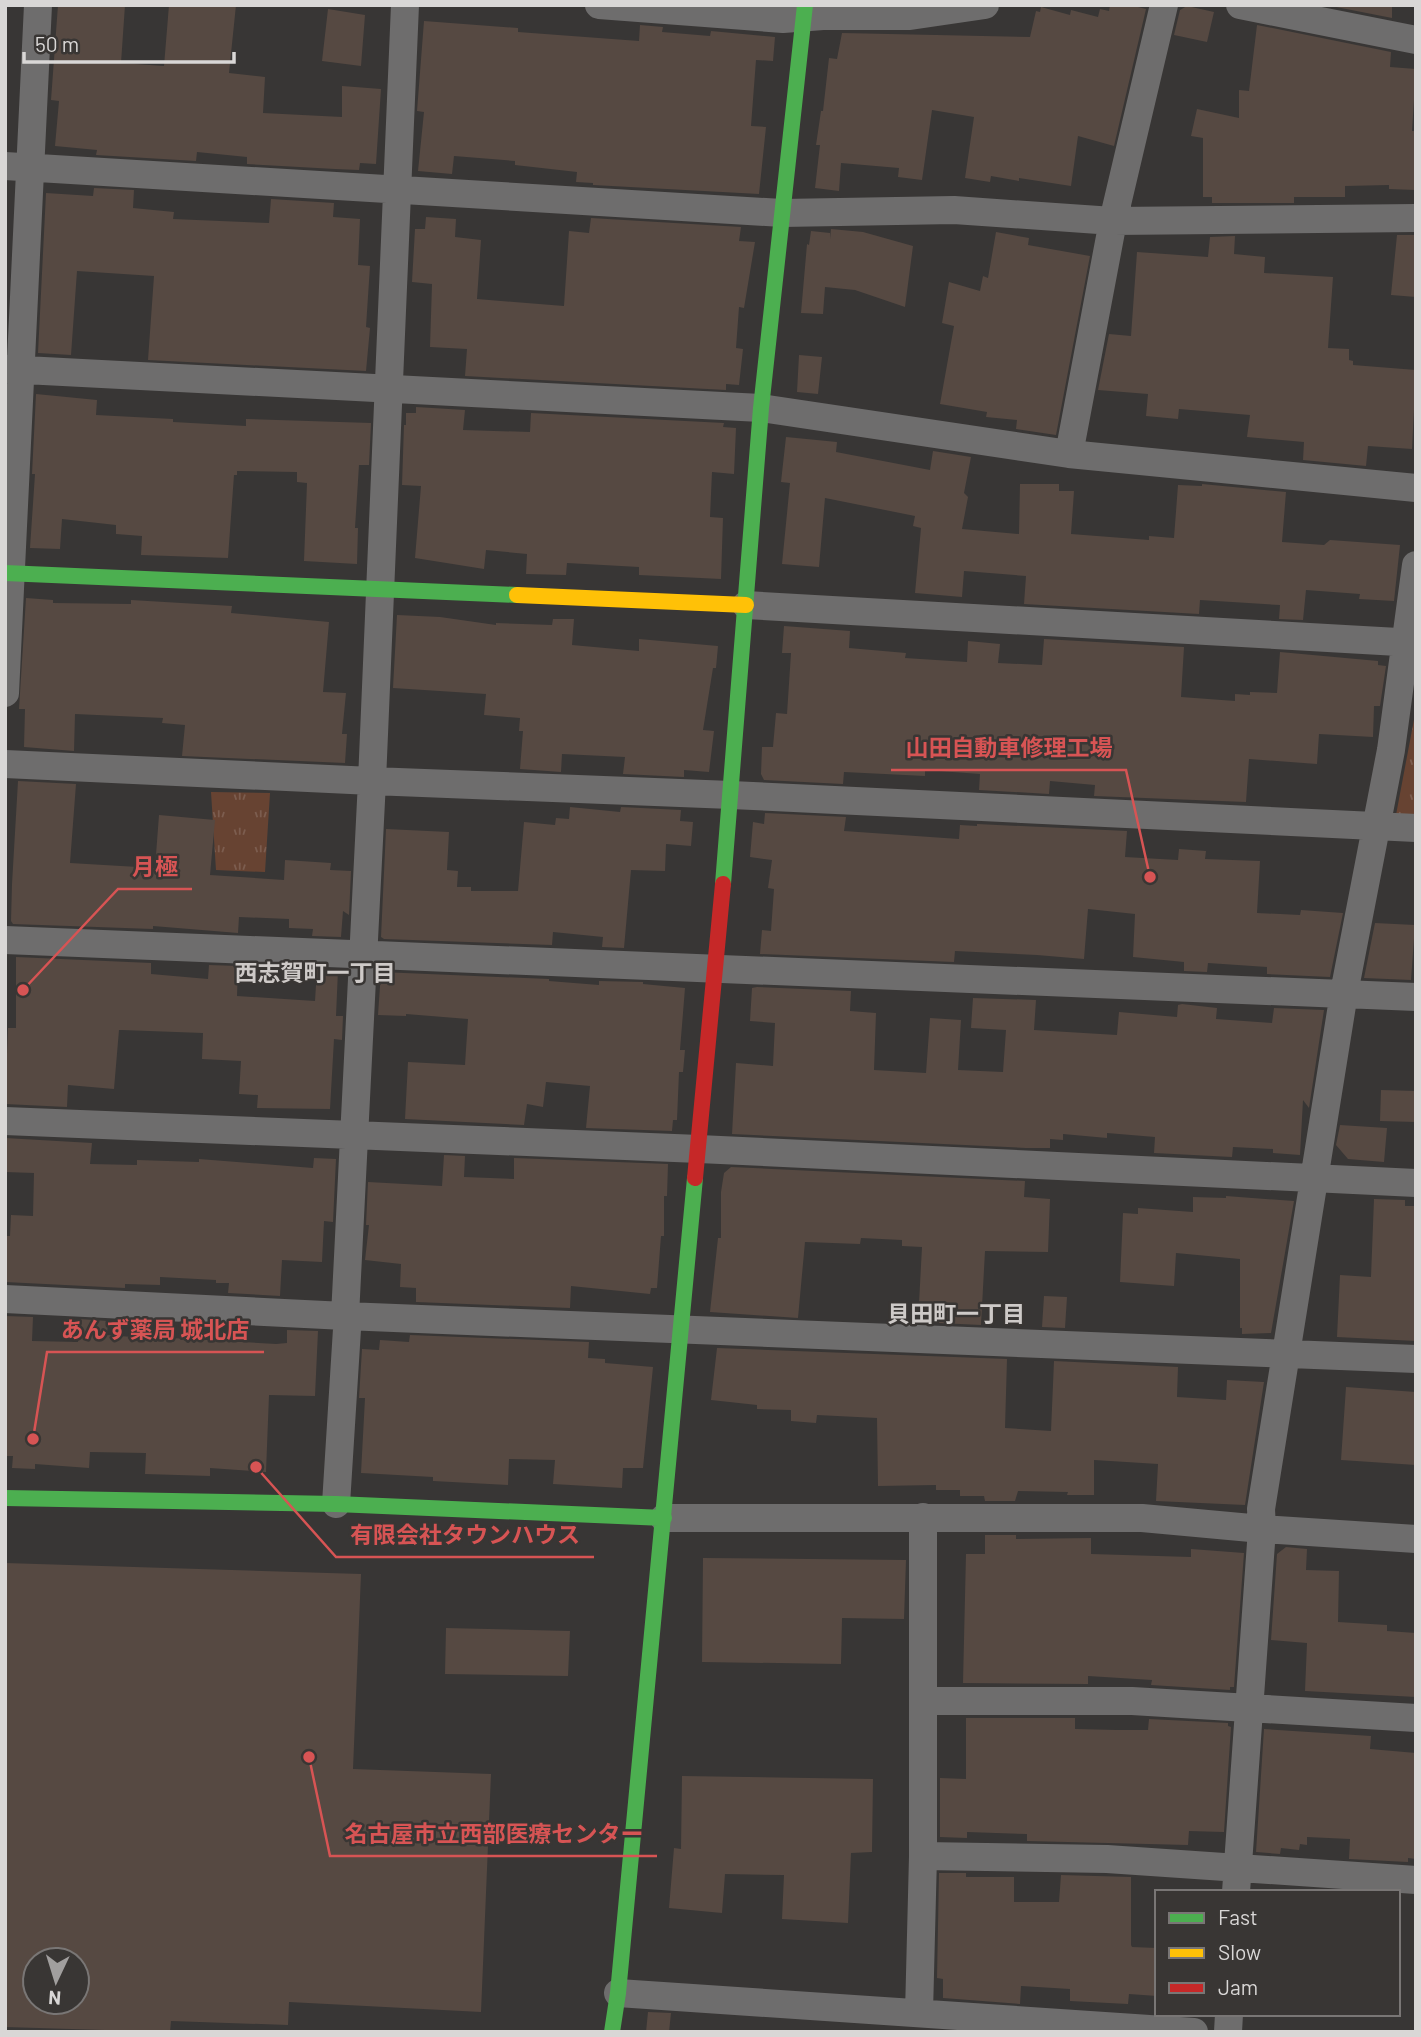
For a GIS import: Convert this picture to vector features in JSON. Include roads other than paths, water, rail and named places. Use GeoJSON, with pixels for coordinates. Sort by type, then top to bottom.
{"type":"FeatureCollection","features":[{"type":"Feature","properties":{"kind":"street"},"geometry":{"type":"LineString","coordinates":[[5,693],[18,167],[38,5]]}},
{"type":"Feature","properties":{"kind":"street"},"geometry":{"type":"LineString","coordinates":[[336,1504],[347,1329],[345,1316],[361,954],[372,781],[405,5]]}},
{"type":"Feature","properties":{"kind":"street"},"geometry":{"type":"LineString","coordinates":[[600,5],[783,19],[804,11],[910,16],[985,5]]}},
{"type":"Feature","properties":{"kind":"street"},"geometry":{"type":"LineString","coordinates":[[1069,454],[1113,221],[1164,5]]}},
{"type":"Feature","properties":{"kind":"street"},"geometry":{"type":"LineString","coordinates":[[1240,5],[1416,40]]}},
{"type":"Feature","properties":{"kind":"street"},"geometry":{"type":"LineString","coordinates":[[611,2032],[618,1993],[732,795],[761,408],[804,11]]}},
{"type":"Feature","properties":{"kind":"street"},"geometry":{"type":"LineString","coordinates":[[18,167],[782,213],[954,210],[1113,221],[1416,218]]}},
{"type":"Feature","properties":{"kind":"street"},"geometry":{"type":"LineString","coordinates":[[13,370],[761,408],[1069,454],[1416,488]]}},
{"type":"Feature","properties":{"kind":"street"},"geometry":{"type":"LineString","coordinates":[[1237,1880],[1262,1529],[1261,1509],[1344,993],[1411,643],[1416,565]]}},
{"type":"Feature","properties":{"kind":"street"},"geometry":{"type":"LineString","coordinates":[[8,573],[746,605],[1411,643]]}},
{"type":"Feature","properties":{"kind":"street"},"geometry":{"type":"LineString","coordinates":[[5,764],[1416,828]]}},
{"type":"Feature","properties":{"kind":"street"},"geometry":{"type":"LineString","coordinates":[[5,940],[1416,997]]}},
{"type":"Feature","properties":{"kind":"street"},"geometry":{"type":"LineString","coordinates":[[5,1121],[699,1149],[1416,1183]]}},
{"type":"Feature","properties":{"kind":"street"},"geometry":{"type":"LineString","coordinates":[[5,1299],[345,1316],[1416,1359]]}},
{"type":"Feature","properties":{"kind":"street"},"geometry":{"type":"LineString","coordinates":[[5,1498],[336,1504],[664,1518],[1142,1518],[1416,1539]]}},
{"type":"Feature","properties":{"kind":"street"},"geometry":{"type":"LineString","coordinates":[[919,2013],[923,1856],[923,1517]]}},
{"type":"Feature","properties":{"kind":"street"},"geometry":{"type":"LineString","coordinates":[[924,1701],[1132,1701],[1416,1718]]}},
{"type":"Feature","properties":{"kind":"street"},"geometry":{"type":"LineString","coordinates":[[923,1856],[1107,1859],[1237,1880],[1416,1880]]}},
{"type":"Feature","properties":{"kind":"street"},"geometry":{"type":"LineString","coordinates":[[618,1993],[1194,2032]]}},
{"type":"Feature","properties":{"kind":"place","name":"山田自動車修理工場"},"geometry":{"type":"Point","coordinates":[1150,877]}},
{"type":"Feature","properties":{"kind":"place","name":"月極"},"geometry":{"type":"Point","coordinates":[23,990]}},
{"type":"Feature","properties":{"kind":"place","name":"あんず薬局 城北店"},"geometry":{"type":"Point","coordinates":[33,1439]}},
{"type":"Feature","properties":{"kind":"place","name":"有限会社タウンハウス"},"geometry":{"type":"Point","coordinates":[256,1467]}},
{"type":"Feature","properties":{"kind":"place","name":"名古屋市立西部医療センター"},"geometry":{"type":"Point","coordinates":[309,1757]}},
{"type":"Feature","properties":{"kind":"district","name":"西志賀町一丁目"},"geometry":{"type":"Point","coordinates":[315,973]}},
{"type":"Feature","properties":{"kind":"district","name":"貝田町一丁目"},"geometry":{"type":"Point","coordinates":[956,1314]}}]}
